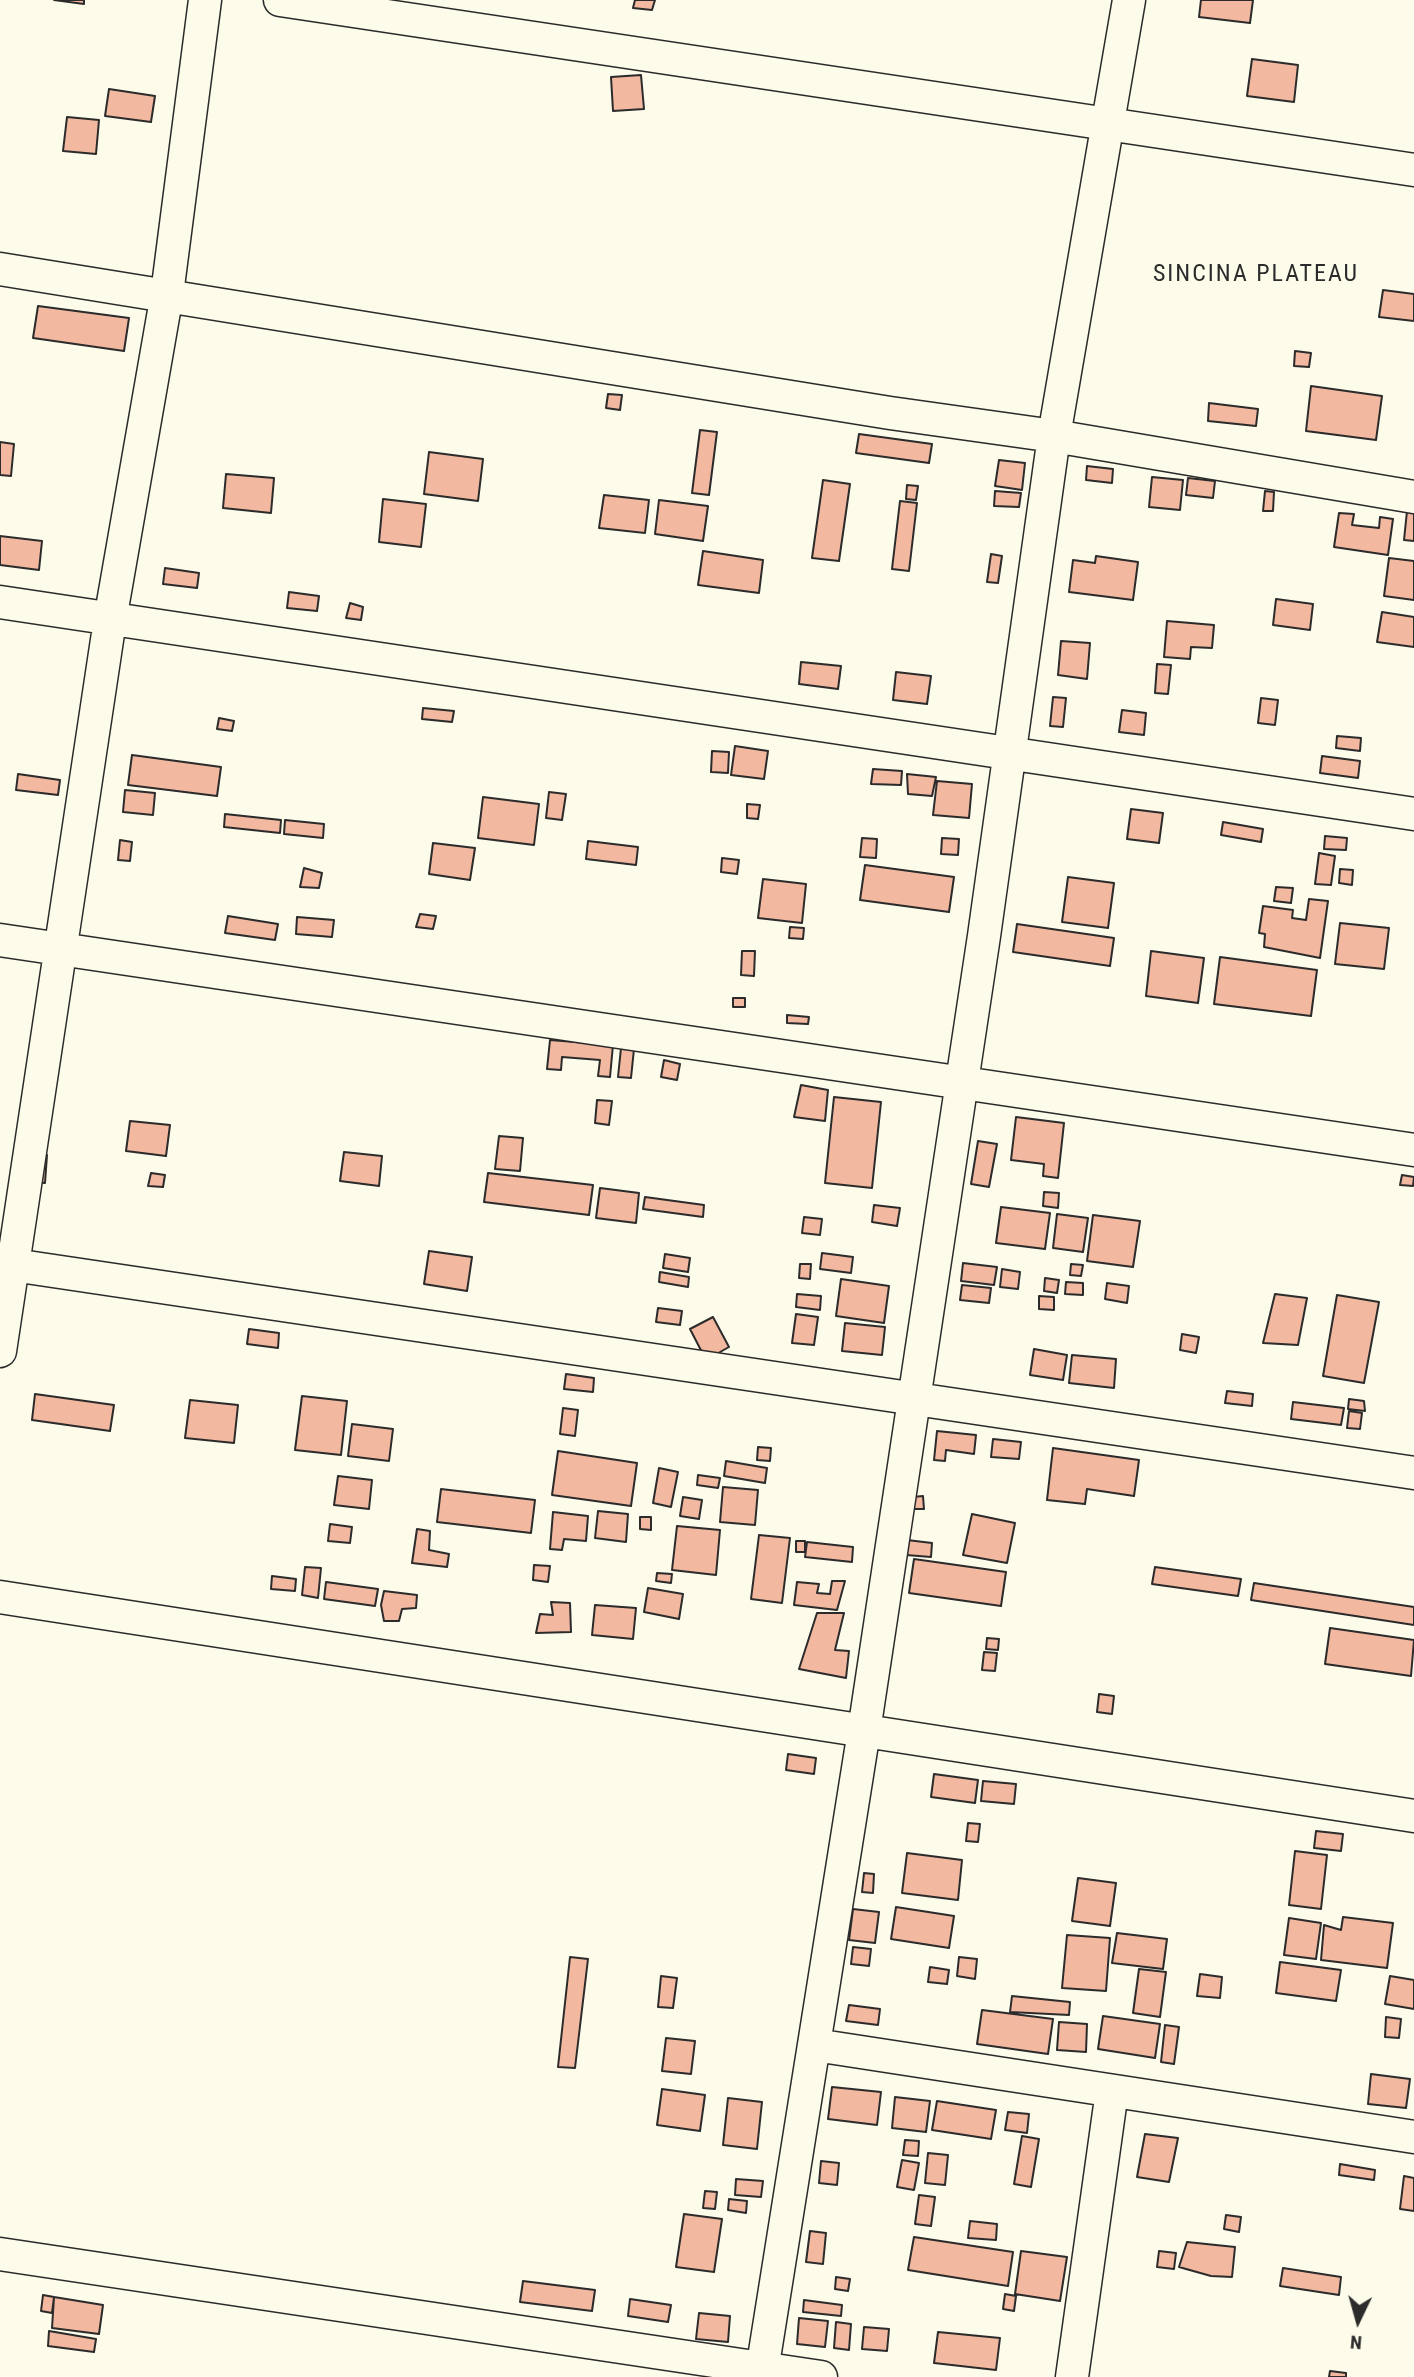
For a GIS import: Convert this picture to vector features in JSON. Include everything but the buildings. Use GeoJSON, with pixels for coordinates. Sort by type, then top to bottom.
{"type":"FeatureCollection","features":[{"type":"Feature","properties":{"kind":"street"},"geometry":{"type":"LineString","coordinates":[[0,1351],[6,1264],[60,951],[110,620],[167,294],[205,0]]}},
{"type":"Feature","properties":{"kind":"street"},"geometry":{"type":"LineString","coordinates":[[280,0],[1414,170]]}},
{"type":"Feature","properties":{"kind":"street"},"geometry":{"type":"LineString","coordinates":[[761,2373],[864,1731],[962,1081],[1054,436],[1129,0]]}},
{"type":"Feature","properties":{"kind":"street"},"geometry":{"type":"LineString","coordinates":[[0,268],[876,411],[1054,436],[1414,497]]}},
{"type":"Feature","properties":{"kind":"street"},"geometry":{"type":"LineString","coordinates":[[0,602],[1414,814]]}},
{"type":"Feature","properties":{"kind":"street"},"geometry":{"type":"LineString","coordinates":[[0,940],[1414,1150]]}},
{"type":"Feature","properties":{"kind":"street"},"geometry":{"type":"LineString","coordinates":[[6,1264],[1414,1473]]}},
{"type":"Feature","properties":{"kind":"street"},"geometry":{"type":"LineString","coordinates":[[0,1597],[1414,1816]]}},
{"type":"Feature","properties":{"kind":"street"},"geometry":{"type":"LineString","coordinates":[[815,2045],[1414,2137]]}},
{"type":"Feature","properties":{"kind":"street"},"geometry":{"type":"LineString","coordinates":[[1072,2377],[1112,2091]]}},
{"type":"Feature","properties":{"kind":"street"},"geometry":{"type":"LineString","coordinates":[[0,2255],[761,2373],[821,2377]]}},
{"type":"Feature","properties":{"kind":"district","name":"SINCINA PLATEAU"},"geometry":{"type":"Point","coordinates":[1256,275]}}]}
